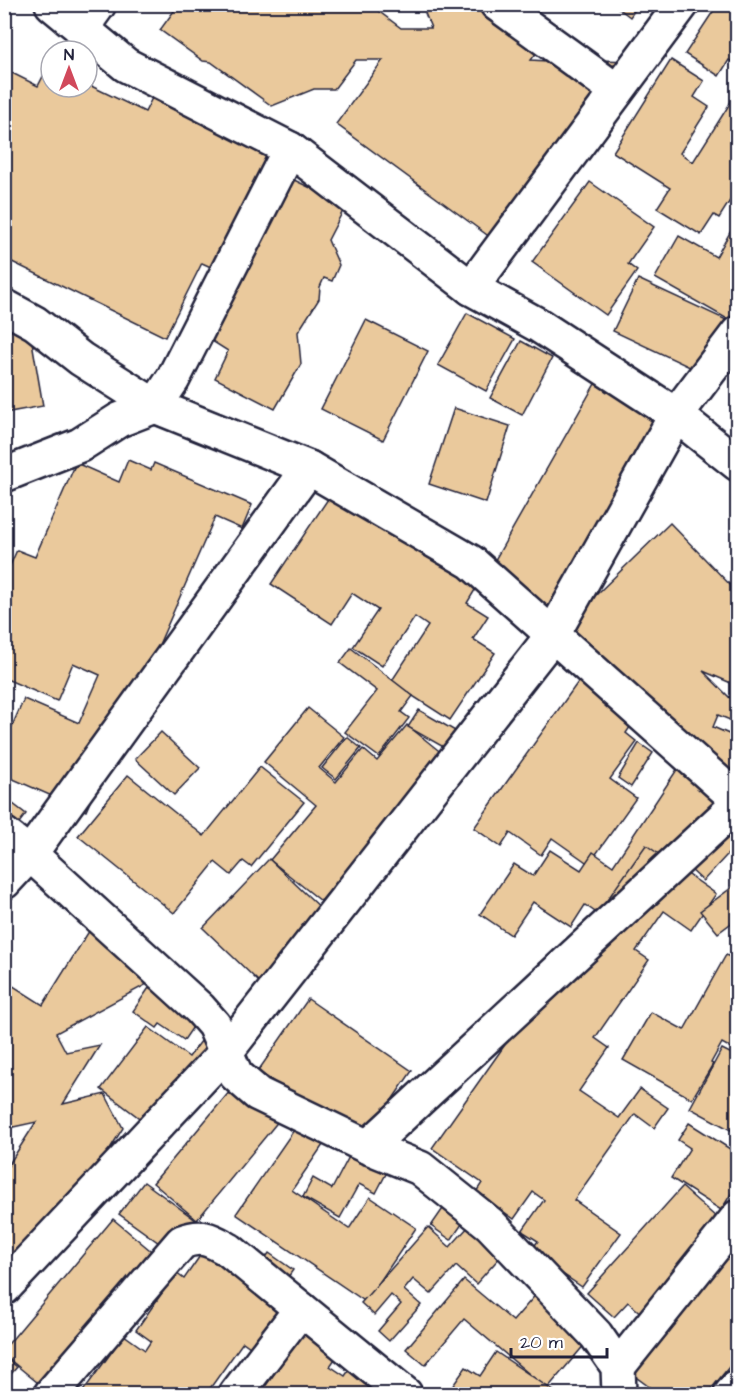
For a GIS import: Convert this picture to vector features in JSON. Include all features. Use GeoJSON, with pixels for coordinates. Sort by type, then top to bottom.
{"type":"FeatureCollection","features":[{"type":"Feature","properties":{"kind":"street"},"geometry":{"type":"LineString","coordinates":[[52,4],[90,17],[126,65],[290,150],[471,288],[538,326],[676,415],[738,464]]}},
{"type":"Feature","properties":{"kind":"street"},"geometry":{"type":"LineString","coordinates":[[497,4],[617,91]]}},
{"type":"Feature","properties":{"kind":"street"},"geometry":{"type":"LineString","coordinates":[[471,288],[682,4]]}},
{"type":"Feature","properties":{"kind":"street"},"geometry":{"type":"LineString","coordinates":[[4,475],[80,445],[118,420],[155,406],[173,379],[290,150]]}},
{"type":"Feature","properties":{"kind":"street"},"geometry":{"type":"LineString","coordinates":[[4,306],[35,323],[81,359],[155,406],[309,468],[471,561],[738,802],[368,1147]]}},
{"type":"Feature","properties":{"kind":"street"},"geometry":{"type":"LineString","coordinates":[[4,1288],[226,1052],[552,636],[676,415],[738,333]]}},
{"type":"Feature","properties":{"kind":"street"},"geometry":{"type":"LineString","coordinates":[[4,882],[30,854],[309,468]]}},
{"type":"Feature","properties":{"kind":"street"},"geometry":{"type":"LineString","coordinates":[[4,834],[30,854],[200,1009],[214,1024],[236,1076],[258,1094],[368,1147],[420,1168],[490,1224],[596,1335],[619,1381],[738,1217]]}},
{"type":"Feature","properties":{"kind":"street"},"geometry":{"type":"LineString","coordinates":[[51,1395],[182,1242],[194,1238],[209,1239],[229,1250],[405,1395]]}},
{"type":"Feature","properties":{"kind":"street"},"geometry":{"type":"LineString","coordinates":[[236,1395],[301,1309]]}},
{"type":"Feature","properties":{"kind":"street"},"geometry":{"type":"LineString","coordinates":[[731,1395],[738,1386]]}},
{"type":"Feature","properties":{"kind":"building"},"geometry":{"type":"Polygon","coordinates":[[[179,4],[381,4],[377,10],[401,28],[431,28],[425,13],[431,4],[528,4],[557,26],[531,60],[547,61],[565,36],[598,60],[633,61],[498,243],[336,124],[383,60],[356,60],[334,89],[314,89],[272,106],[211,62],[203,61],[160,30],[179,4]]]}},
{"type":"Feature","properties":{"kind":"building"},"geometry":{"type":"Polygon","coordinates":[[[613,4],[639,4],[630,17],[613,4]]]}},
{"type":"Feature","properties":{"kind":"building"},"geometry":{"type":"Polygon","coordinates":[[[718,4],[738,4],[738,65],[729,60],[719,76],[685,54],[718,4]]]}},
{"type":"Feature","properties":{"kind":"building"},"geometry":{"type":"Polygon","coordinates":[[[671,60],[704,81],[694,97],[709,107],[680,153],[693,162],[734,97],[738,99],[738,188],[719,218],[714,215],[701,235],[657,208],[670,188],[613,152],[671,60]]]}},
{"type":"Feature","properties":{"kind":"building"},"geometry":{"type":"Polygon","coordinates":[[[4,69],[38,86],[39,84],[39,99],[99,99],[99,90],[145,112],[156,90],[274,149],[224,273],[202,263],[165,337],[4,258],[4,69]]]}},
{"type":"Feature","properties":{"kind":"building"},"geometry":{"type":"Polygon","coordinates":[[[290,178],[346,205],[328,240],[339,265],[332,281],[324,278],[320,287],[319,299],[298,332],[301,364],[275,409],[215,378],[228,351],[204,336],[290,178]]]}},
{"type":"Feature","properties":{"kind":"building"},"geometry":{"type":"Polygon","coordinates":[[[590,182],[654,227],[628,264],[637,271],[606,315],[532,262],[590,182]]]}},
{"type":"Feature","properties":{"kind":"building"},"geometry":{"type":"Polygon","coordinates":[[[732,229],[738,232],[738,325],[655,278],[679,236],[716,257],[732,229]]]}},
{"type":"Feature","properties":{"kind":"building"},"geometry":{"type":"Polygon","coordinates":[[[638,279],[735,324],[711,377],[613,331],[638,279]]]}},
{"type":"Feature","properties":{"kind":"building"},"geometry":{"type":"Polygon","coordinates":[[[467,313],[515,339],[486,391],[438,365],[467,313]]]}},
{"type":"Feature","properties":{"kind":"building"},"geometry":{"type":"Polygon","coordinates":[[[366,320],[428,351],[383,440],[321,409],[366,320]]]}},
{"type":"Feature","properties":{"kind":"building"},"geometry":{"type":"Polygon","coordinates":[[[29,324],[43,406],[4,413],[4,329],[29,324]]]}},
{"type":"Feature","properties":{"kind":"building"},"geometry":{"type":"Polygon","coordinates":[[[521,341],[552,358],[522,415],[490,398],[521,341]]]}},
{"type":"Feature","properties":{"kind":"building"},"geometry":{"type":"Polygon","coordinates":[[[604,368],[678,410],[562,616],[487,574],[604,368]]]}},
{"type":"Feature","properties":{"kind":"building"},"geometry":{"type":"Polygon","coordinates":[[[454,408],[510,426],[486,503],[429,484],[454,408]]]}},
{"type":"Feature","properties":{"kind":"building"},"geometry":{"type":"Polygon","coordinates":[[[128,460],[151,470],[154,463],[252,505],[242,529],[215,517],[86,811],[4,775],[4,744],[24,699],[79,723],[100,675],[73,663],[57,701],[4,678],[4,579],[17,550],[35,557],[76,463],[119,482],[128,460]]]}},
{"type":"Feature","properties":{"kind":"building"},"geometry":{"type":"Polygon","coordinates":[[[334,490],[478,585],[467,603],[488,616],[473,639],[495,653],[450,720],[391,682],[428,626],[415,617],[382,666],[353,647],[378,610],[352,593],[332,624],[271,584],[334,490]]]}},
{"type":"Feature","properties":{"kind":"building"},"geometry":{"type":"Polygon","coordinates":[[[670,523],[738,593],[738,686],[703,671],[729,697],[738,700],[738,718],[735,722],[718,715],[713,727],[729,734],[738,726],[738,774],[707,761],[560,630],[670,523]]]}},
{"type":"Feature","properties":{"kind":"building"},"geometry":{"type":"Polygon","coordinates":[[[351,648],[413,696],[401,712],[409,718],[379,757],[345,732],[377,691],[340,663],[351,648]]]}},
{"type":"Feature","properties":{"kind":"building"},"geometry":{"type":"Polygon","coordinates":[[[583,675],[639,714],[626,733],[637,742],[610,779],[636,798],[589,864],[552,838],[541,855],[510,833],[501,847],[474,828],[583,675]]]}},
{"type":"Feature","properties":{"kind":"building"},"geometry":{"type":"Polygon","coordinates":[[[308,708],[344,737],[319,768],[336,782],[363,749],[377,761],[407,725],[443,754],[321,901],[270,860],[316,805],[264,762],[308,708]]]}},
{"type":"Feature","properties":{"kind":"building"},"geometry":{"type":"Polygon","coordinates":[[[419,710],[457,732],[447,749],[408,727],[419,710]]]}},
{"type":"Feature","properties":{"kind":"building"},"geometry":{"type":"Polygon","coordinates":[[[161,732],[200,768],[174,795],[135,759],[161,732]]]}},
{"type":"Feature","properties":{"kind":"building"},"geometry":{"type":"Polygon","coordinates":[[[347,737],[361,748],[336,779],[322,768],[347,737]]]}},
{"type":"Feature","properties":{"kind":"building"},"geometry":{"type":"Polygon","coordinates":[[[639,743],[653,753],[631,787],[618,778],[639,743]]]}},
{"type":"Feature","properties":{"kind":"building"},"geometry":{"type":"Polygon","coordinates":[[[684,759],[734,792],[654,902],[627,883],[604,918],[585,905],[571,927],[533,902],[511,935],[480,914],[514,864],[533,876],[550,850],[581,870],[593,852],[613,866],[684,759]]]}},
{"type":"Feature","properties":{"kind":"building"},"geometry":{"type":"Polygon","coordinates":[[[260,767],[304,802],[251,867],[243,861],[231,875],[215,862],[174,913],[78,836],[128,775],[204,836],[260,767]]]}},
{"type":"Feature","properties":{"kind":"building"},"geometry":{"type":"Polygon","coordinates":[[[4,797],[26,814],[12,832],[4,863],[4,797]]]}},
{"type":"Feature","properties":{"kind":"building"},"geometry":{"type":"Polygon","coordinates":[[[738,815],[738,843],[703,881],[690,869],[738,815]]]}},
{"type":"Feature","properties":{"kind":"building"},"geometry":{"type":"Polygon","coordinates":[[[646,845],[716,894],[691,930],[664,911],[636,951],[649,960],[595,1038],[609,1048],[579,1091],[619,1118],[640,1089],[668,1108],[654,1128],[635,1114],[574,1200],[621,1233],[582,1287],[530,1252],[538,1241],[522,1231],[544,1200],[533,1192],[514,1219],[476,1192],[482,1183],[432,1148],[646,845]]]}},
{"type":"Feature","properties":{"kind":"building"},"geometry":{"type":"Polygon","coordinates":[[[269,859],[325,912],[258,981],[203,928],[269,859]]]}},
{"type":"Feature","properties":{"kind":"building"},"geometry":{"type":"Polygon","coordinates":[[[738,883],[738,918],[718,933],[700,911],[738,883]]]}},
{"type":"Feature","properties":{"kind":"building"},"geometry":{"type":"Polygon","coordinates":[[[96,920],[175,969],[56,1033],[66,1052],[100,1045],[63,1104],[105,1094],[123,1128],[33,1271],[4,1282],[4,1172],[36,1122],[4,1129],[4,980],[43,1005],[96,920]]]}},
{"type":"Feature","properties":{"kind":"building"},"geometry":{"type":"Polygon","coordinates":[[[726,955],[738,961],[738,1052],[722,1043],[711,1063],[713,1064],[692,1099],[623,1060],[651,1012],[684,1030],[726,955]]]}},
{"type":"Feature","properties":{"kind":"building"},"geometry":{"type":"Polygon","coordinates":[[[164,966],[212,999],[184,1040],[160,1024],[157,1028],[133,1011],[164,966]]]}},
{"type":"Feature","properties":{"kind":"building"},"geometry":{"type":"Polygon","coordinates":[[[308,999],[412,1071],[363,1142],[258,1071],[308,999]]]}},
{"type":"Feature","properties":{"kind":"building"},"geometry":{"type":"Polygon","coordinates":[[[221,1015],[198,1084],[146,1123],[101,1089],[148,1027],[189,1057],[221,1015]]]}},
{"type":"Feature","properties":{"kind":"building"},"geometry":{"type":"Polygon","coordinates":[[[722,1049],[738,1057],[738,1134],[690,1108],[722,1049]]]}},
{"type":"Feature","properties":{"kind":"building"},"geometry":{"type":"Polygon","coordinates":[[[246,1072],[289,1108],[197,1220],[153,1183],[246,1072]]]}},
{"type":"Feature","properties":{"kind":"building"},"geometry":{"type":"Polygon","coordinates":[[[689,1123],[738,1154],[738,1183],[721,1210],[671,1178],[690,1148],[678,1140],[689,1123]]]}},
{"type":"Feature","properties":{"kind":"building"},"geometry":{"type":"Polygon","coordinates":[[[296,1127],[323,1145],[292,1190],[349,1229],[370,1197],[416,1228],[366,1302],[236,1214],[296,1127]]]}},
{"type":"Feature","properties":{"kind":"building"},"geometry":{"type":"Polygon","coordinates":[[[352,1151],[388,1170],[376,1193],[359,1184],[340,1218],[303,1197],[313,1178],[332,1189],[352,1151]]]}},
{"type":"Feature","properties":{"kind":"building"},"geometry":{"type":"Polygon","coordinates":[[[144,1182],[197,1221],[173,1253],[119,1214],[144,1182]]]}},
{"type":"Feature","properties":{"kind":"building"},"geometry":{"type":"Polygon","coordinates":[[[682,1187],[725,1225],[644,1316],[628,1302],[614,1317],[587,1293],[682,1187]]]}},
{"type":"Feature","properties":{"kind":"building"},"geometry":{"type":"Polygon","coordinates":[[[449,1200],[469,1214],[451,1240],[431,1226],[449,1200]]]}},
{"type":"Feature","properties":{"kind":"building"},"geometry":{"type":"Polygon","coordinates":[[[113,1219],[168,1265],[49,1392],[4,1355],[4,1349],[113,1219]]]}},
{"type":"Feature","properties":{"kind":"building"},"geometry":{"type":"Polygon","coordinates":[[[469,1226],[502,1255],[476,1284],[456,1266],[431,1294],[413,1279],[404,1290],[421,1305],[389,1341],[378,1331],[401,1304],[391,1295],[374,1315],[361,1303],[428,1227],[450,1247],[469,1226]]]}},
{"type":"Feature","properties":{"kind":"building"},"geometry":{"type":"Polygon","coordinates":[[[738,1232],[738,1356],[707,1394],[659,1394],[629,1372],[738,1232]]]}},
{"type":"Feature","properties":{"kind":"building"},"geometry":{"type":"Polygon","coordinates":[[[211,1240],[265,1259],[269,1253],[293,1270],[272,1300],[295,1316],[265,1358],[243,1342],[206,1394],[81,1394],[124,1335],[145,1350],[151,1341],[136,1330],[176,1273],[184,1279],[211,1240]]]}},
{"type":"Feature","properties":{"kind":"building"},"geometry":{"type":"Polygon","coordinates":[[[464,1280],[513,1321],[538,1292],[591,1337],[547,1389],[464,1319],[425,1365],[406,1349],[464,1280]]]}},
{"type":"Feature","properties":{"kind":"building"},"geometry":{"type":"Polygon","coordinates":[[[315,1315],[349,1339],[330,1366],[345,1376],[356,1360],[393,1369],[423,1389],[419,1394],[260,1394],[315,1315]]]}},
{"type":"Feature","properties":{"kind":"building"},"geometry":{"type":"Polygon","coordinates":[[[496,1352],[558,1394],[447,1394],[466,1367],[480,1376],[496,1352]]]}},
{"type":"Feature","properties":{"kind":"building"},"geometry":{"type":"Polygon","coordinates":[[[4,1357],[17,1367],[4,1382],[4,1357]]]}}]}
